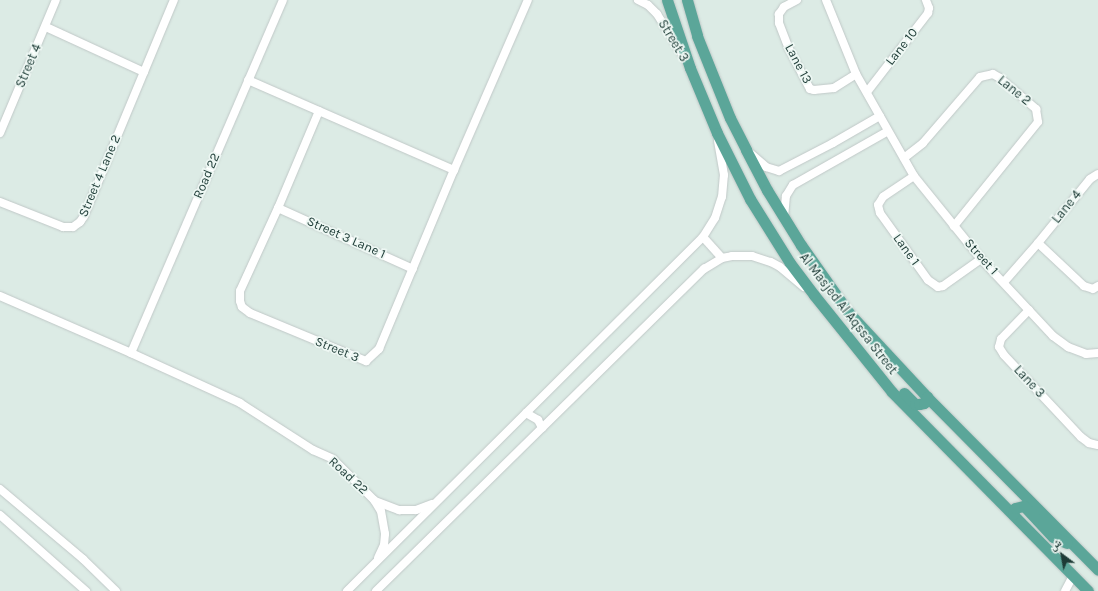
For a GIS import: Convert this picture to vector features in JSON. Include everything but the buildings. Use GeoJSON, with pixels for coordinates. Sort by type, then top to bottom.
{"type":"FeatureCollection","features":[{"type":"Feature","properties":{"kind":"main road","name":"Al Masjed Al Aqssa Street"},"geometry":{"type":"LineString","coordinates":[[667,0],[690,68],[717,134],[750,199],[790,263],[892,392],[1088,591]]}},
{"type":"Feature","properties":{"kind":"main road","name":"Al Masjed Al Aqssa Street"},"geometry":{"type":"LineString","coordinates":[[687,0],[699,41],[730,118],[746,150],[767,190],[801,245],[849,312],[927,397],[1098,570]]}},
{"type":"Feature","properties":{"kind":"main road"},"geometry":{"type":"LineString","coordinates":[[878,375],[887,377],[915,404],[924,403],[927,397]]}},
{"type":"Feature","properties":{"kind":"main road"},"geometry":{"type":"LineString","coordinates":[[1013,514],[1015,508],[1024,506],[1053,537],[1075,547]]}},
{"type":"Feature","properties":{"kind":"street","name":"Street 4"},"geometry":{"type":"LineString","coordinates":[[0,132],[46,27],[56,0]]}},
{"type":"Feature","properties":{"kind":"street","name":"Street 4 Lane 2"},"geometry":{"type":"LineString","coordinates":[[0,202],[63,227],[73,226],[80,222],[174,0]]}},
{"type":"Feature","properties":{"kind":"street","name":"Road 22"},"geometry":{"type":"LineString","coordinates":[[131,353],[248,80],[284,0]]}},
{"type":"Feature","properties":{"kind":"street","name":"Street 3"},"geometry":{"type":"LineString","coordinates":[[319,111],[278,208],[240,291],[240,301],[242,307],[250,313],[366,361],[379,349],[454,170],[528,0]]}},
{"type":"Feature","properties":{"kind":"street","name":"Street 3"},"geometry":{"type":"LineString","coordinates":[[638,0],[657,14],[690,68]]}},
{"type":"Feature","properties":{"kind":"street","name":"Lane 13"},"geometry":{"type":"LineString","coordinates":[[797,0],[784,7],[780,14],[779,23],[788,47],[810,88],[814,90],[834,88],[856,74]]}},
{"type":"Feature","properties":{"kind":"street","name":"Street 1"},"geometry":{"type":"LineString","coordinates":[[826,0],[856,74],[914,176],[981,259],[1053,336],[1068,347],[1086,354],[1098,353]]}},
{"type":"Feature","properties":{"kind":"street","name":"Lane 10"},"geometry":{"type":"LineString","coordinates":[[867,92],[928,13],[926,0]]}},
{"type":"Feature","properties":{"kind":"street"},"geometry":{"type":"LineString","coordinates":[[46,27],[144,72]]}},
{"type":"Feature","properties":{"kind":"street","name":"Lane 2"},"geometry":{"type":"LineString","coordinates":[[904,158],[923,143],[980,77],[993,74],[1000,78],[1036,110],[1038,122],[954,226]]}},
{"type":"Feature","properties":{"kind":"street"},"geometry":{"type":"LineString","coordinates":[[248,80],[454,170]]}},
{"type":"Feature","properties":{"kind":"street"},"geometry":{"type":"LineString","coordinates":[[746,150],[766,167],[779,171],[833,143],[880,116]]}},
{"type":"Feature","properties":{"kind":"street"},"geometry":{"type":"LineString","coordinates":[[784,218],[786,196],[793,185],[888,131]]}},
{"type":"Feature","properties":{"kind":"street"},"geometry":{"type":"LineString","coordinates":[[347,591],[703,237],[715,218],[723,186],[723,164],[717,134]]}},
{"type":"Feature","properties":{"kind":"street","name":"Lane 4"},"geometry":{"type":"LineString","coordinates":[[1004,282],[1090,180],[1098,174]]}},
{"type":"Feature","properties":{"kind":"street","name":"Lane 1"},"geometry":{"type":"LineString","coordinates":[[914,176],[884,197],[878,205],[880,213],[928,280],[938,287],[943,286],[981,259]]}},
{"type":"Feature","properties":{"kind":"street","name":"Street 3 Lane 1"},"geometry":{"type":"LineString","coordinates":[[278,208],[413,269]]}},
{"type":"Feature","properties":{"kind":"street"},"geometry":{"type":"LineString","coordinates":[[703,237],[722,258]]}},
{"type":"Feature","properties":{"kind":"street"},"geometry":{"type":"LineString","coordinates":[[1038,243],[1084,286],[1093,289],[1098,286]]}},
{"type":"Feature","properties":{"kind":"street"},"geometry":{"type":"LineString","coordinates":[[376,591],[704,268],[722,258],[732,256],[752,256],[771,262],[780,267],[814,295]]}},
{"type":"Feature","properties":{"kind":"street","name":"Road 22"},"geometry":{"type":"LineString","coordinates":[[0,296],[131,353],[246,406],[313,450],[333,459],[374,500],[383,517],[385,534],[384,545],[373,566]]}},
{"type":"Feature","properties":{"kind":"street","name":"Lane 3"},"geometry":{"type":"LineString","coordinates":[[1029,310],[1001,339],[1000,347],[1004,355],[1081,437],[1089,443],[1098,445]]}},
{"type":"Feature","properties":{"kind":"street"},"geometry":{"type":"LineString","coordinates":[[526,413],[538,420],[542,428]]}},
{"type":"Feature","properties":{"kind":"street"},"geometry":{"type":"LineString","coordinates":[[0,489],[83,559],[116,591]]}},
{"type":"Feature","properties":{"kind":"street","name":"Road 22"},"geometry":{"type":"LineString","coordinates":[[374,500],[390,508],[408,511],[423,508],[440,499]]}},
{"type":"Feature","properties":{"kind":"street"},"geometry":{"type":"LineString","coordinates":[[0,515],[86,591]]}},
{"type":"Feature","properties":{"kind":"street"},"geometry":{"type":"LineString","coordinates":[[1065,591],[1073,576]]}}]}
